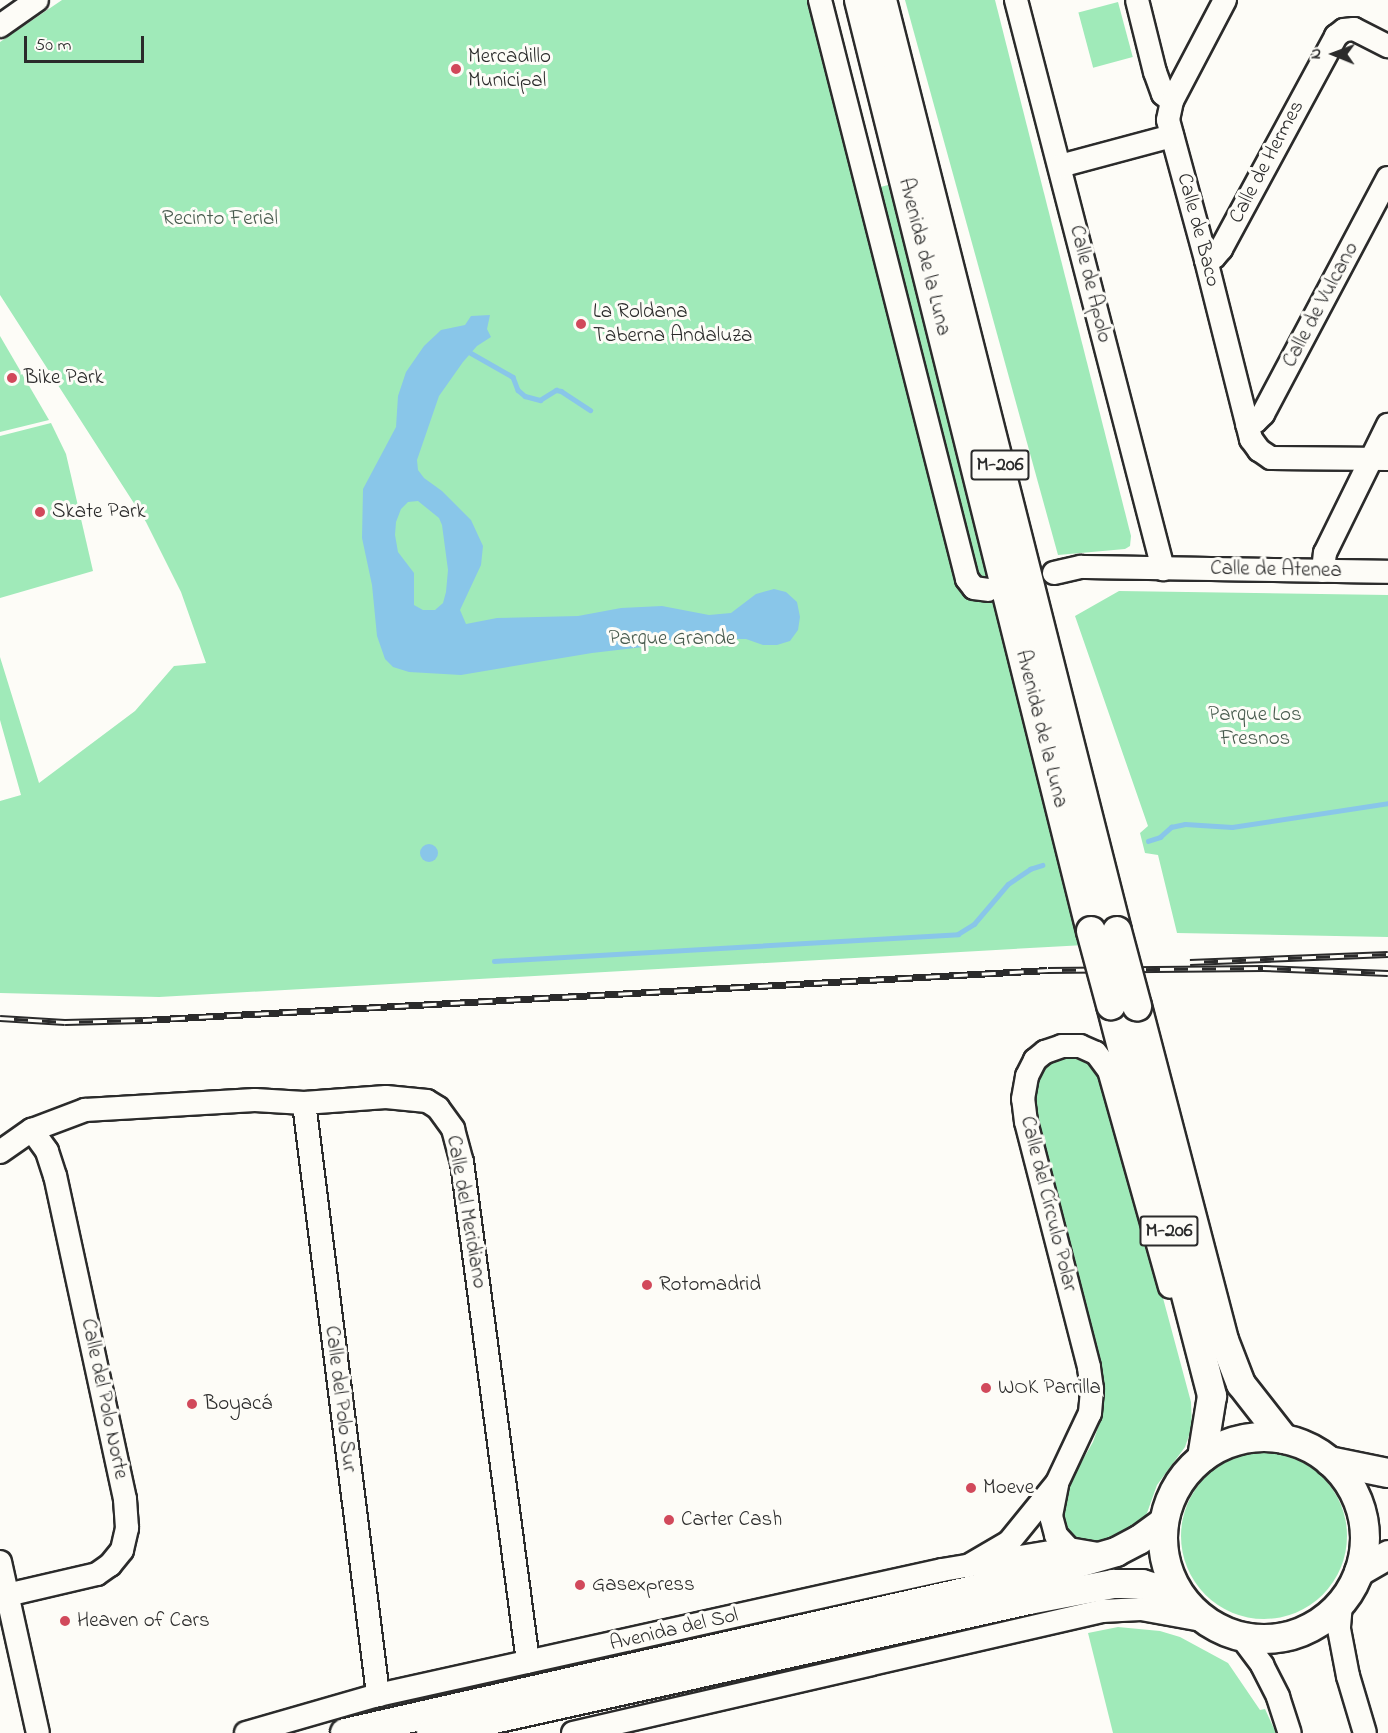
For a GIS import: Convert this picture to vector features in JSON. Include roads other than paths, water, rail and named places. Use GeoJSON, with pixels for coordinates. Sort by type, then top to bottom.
{"type":"FeatureCollection","features":[{"type":"Feature","properties":{"kind":"main road"},"geometry":{"type":"LineString","coordinates":[[844,0],[905,133]]}},
{"type":"Feature","properties":{"kind":"main road","name":"Avenida de la Luna"},"geometry":{"type":"LineString","coordinates":[[859,0],[905,133]]}},
{"type":"Feature","properties":{"kind":"main road","name":"Avenida de la Luna"},"geometry":{"type":"LineString","coordinates":[[882,0],[905,133],[1124,1006],[1224,1340],[1241,1384],[1284,1439]]}},
{"type":"Feature","properties":{"kind":"main road"},"geometry":{"type":"LineString","coordinates":[[895,0],[905,133]]}},
{"type":"Feature","properties":{"kind":"main road","name":"Avenida de la Luna"},"geometry":{"type":"LineString","coordinates":[[1124,1006],[1212,1396],[1202,1458]]}},
{"type":"Feature","properties":{"kind":"main road"},"geometry":{"type":"LineString","coordinates":[[1337,1470],[1360,1509],[1365,1540],[1359,1572],[1341,1604],[1310,1628],[1288,1637],[1263,1640],[1242,1638],[1221,1631],[1203,1620],[1179,1595],[1168,1572],[1163,1548],[1164,1522],[1172,1496],[1185,1475],[1202,1458],[1227,1444],[1246,1439],[1284,1439],[1308,1447],[1337,1470],[1388,1492]]}},
{"type":"Feature","properties":{"kind":"main road"},"geometry":{"type":"LineString","coordinates":[[1337,1470],[1388,1473]]}},
{"type":"Feature","properties":{"kind":"main road","name":"Avenida del Sol"},"geometry":{"type":"LineString","coordinates":[[345,1733],[1026,1578],[1106,1555],[1139,1540],[1164,1522]]}},
{"type":"Feature","properties":{"kind":"main road"},"geometry":{"type":"LineString","coordinates":[[1359,1572],[1388,1555]]}},
{"type":"Feature","properties":{"kind":"main road"},"geometry":{"type":"LineString","coordinates":[[431,1733],[1029,1599],[1113,1584],[1142,1584],[1179,1595]]}},
{"type":"Feature","properties":{"kind":"street"},"geometry":{"type":"LineString","coordinates":[[0,26],[37,0]]}},
{"type":"Feature","properties":{"kind":"street"},"geometry":{"type":"LineString","coordinates":[[820,0],[967,579],[974,588],[988,590]]}},
{"type":"Feature","properties":{"kind":"street","name":"Calle de Apolo"},"geometry":{"type":"LineString","coordinates":[[1016,0],[1163,569]]}},
{"type":"Feature","properties":{"kind":"street"},"geometry":{"type":"LineString","coordinates":[[1137,0],[1155,72],[1163,93],[1173,101],[1225,0]]}},
{"type":"Feature","properties":{"kind":"street","name":"Calle de Hermes"},"geometry":{"type":"LineString","coordinates":[[1206,260],[1214,257],[1221,249],[1329,45],[1344,30],[1354,29],[1388,46]]}},
{"type":"Feature","properties":{"kind":"street","name":"Calle de Baco"},"geometry":{"type":"LineString","coordinates":[[1173,101],[1168,120],[1251,439],[1259,450],[1271,458],[1379,459]]}},
{"type":"Feature","properties":{"kind":"street"},"geometry":{"type":"LineString","coordinates":[[1060,166],[1172,136]]}},
{"type":"Feature","properties":{"kind":"street","name":"Calle de Vulcano"},"geometry":{"type":"LineString","coordinates":[[1246,424],[1256,421],[1263,414],[1388,178]]}},
{"type":"Feature","properties":{"kind":"street"},"geometry":{"type":"LineString","coordinates":[[1323,571],[1325,553],[1379,459],[1388,425]]}},
{"type":"Feature","properties":{"kind":"street","name":"Calle de Atenea"},"geometry":{"type":"LineString","coordinates":[[1054,573],[1081,567],[1388,572]]}},
{"type":"Feature","properties":{"kind":"street","name":"Calle del Círculo Polar"},"geometry":{"type":"LineString","coordinates":[[968,1566],[1009,1542],[1057,1483],[1090,1413],[1092,1389],[1089,1367],[1026,1122],[1023,1099],[1027,1076],[1035,1060],[1062,1046],[1080,1046],[1096,1053],[1109,1070],[1180,1317],[1212,1396]]}},
{"type":"Feature","properties":{"kind":"street","name":"Calle del Meridiano"},"geometry":{"type":"LineString","coordinates":[[0,1152],[32,1130],[85,1110],[255,1100],[304,1103],[410,1098],[427,1101],[438,1108],[453,1129],[459,1143],[470,1211],[528,1662]]}},
{"type":"Feature","properties":{"kind":"street","name":"Calle del Polo Sur"},"geometry":{"type":"LineString","coordinates":[[304,1103],[378,1695]]}},
{"type":"Feature","properties":{"kind":"street","name":"Calle del Polo Norte"},"geometry":{"type":"LineString","coordinates":[[7,1595],[97,1574],[110,1565],[122,1550],[127,1528],[125,1499],[55,1176],[46,1151],[32,1130]]}},
{"type":"Feature","properties":{"kind":"street","name":"Calle del Círculo Polar"},"geometry":{"type":"LineString","coordinates":[[1057,1483],[1051,1515],[1056,1535],[1069,1550]]}},
{"type":"Feature","properties":{"kind":"street","name":"Avenida del Sol"},"geometry":{"type":"LineString","coordinates":[[246,1733],[378,1695],[968,1566],[1069,1550],[1106,1555]]}},
{"type":"Feature","properties":{"kind":"street"},"geometry":{"type":"LineString","coordinates":[[0,1562],[38,1733]]}},
{"type":"Feature","properties":{"kind":"street"},"geometry":{"type":"LineString","coordinates":[[1341,1604],[1339,1629],[1348,1676],[1365,1733]]}},
{"type":"Feature","properties":{"kind":"street"},"geometry":{"type":"LineString","coordinates":[[573,1733],[1102,1611],[1141,1609],[1203,1620]]}},
{"type":"Feature","properties":{"kind":"street"},"geometry":{"type":"LineString","coordinates":[[1242,1638],[1262,1665],[1278,1697],[1290,1733]]}},
{"type":"Feature","properties":{"kind":"water"},"geometry":{"type":"Polygon","coordinates":[[[490,315],[487,329],[491,337],[477,346],[439,396],[417,460],[418,470],[424,478],[442,491],[471,520],[483,546],[481,565],[460,610],[466,624],[497,618],[578,616],[621,608],[662,606],[709,615],[731,613],[756,594],[774,589],[786,592],[797,602],[800,617],[798,630],[790,641],[777,645],[763,645],[746,639],[711,639],[592,653],[461,675],[409,672],[393,667],[385,659],[377,636],[372,585],[362,538],[363,489],[396,427],[398,396],[406,372],[424,346],[441,330],[465,325],[471,316],[490,315]],[[418,501],[408,502],[401,509],[396,522],[395,535],[398,552],[414,573],[414,605],[423,610],[435,610],[443,603],[446,592],[448,570],[439,518],[418,501]]]}},
{"type":"Feature","properties":{"kind":"water"},"geometry":{"type":"Polygon","coordinates":[[[429,844],[435,847],[438,853],[435,859],[429,862],[423,859],[420,853],[423,847],[429,844]]]}},
{"type":"Feature","properties":{"kind":"waterway"},"geometry":{"type":"LineString","coordinates":[[471,353],[513,377],[518,390],[525,396],[540,400],[556,390],[561,391],[590,410]]}},
{"type":"Feature","properties":{"kind":"waterway"},"geometry":{"type":"LineString","coordinates":[[1148,841],[1160,837],[1171,827],[1185,824],[1232,827],[1388,803]]}},
{"type":"Feature","properties":{"kind":"waterway"},"geometry":{"type":"LineString","coordinates":[[494,961],[958,934],[974,924],[1008,884],[1030,869],[1042,865]]}},
{"type":"Feature","properties":{"kind":"railway"},"geometry":{"type":"LineString","coordinates":[[1190,962],[1388,954]]}},
{"type":"Feature","properties":{"kind":"railway"},"geometry":{"type":"LineString","coordinates":[[0,1018],[65,1022],[143,1020],[1048,970],[1263,968],[1388,973]]}},
{"type":"Feature","properties":{"kind":"place","name":"Mercadillo Municipal"},"geometry":{"type":"Point","coordinates":[456,69]}},
{"type":"Feature","properties":{"kind":"place","name":"La Roldana Taberna Andaluza"},"geometry":{"type":"Point","coordinates":[581,324]}},
{"type":"Feature","properties":{"kind":"place","name":"Bike Park"},"geometry":{"type":"Point","coordinates":[12,378]}},
{"type":"Feature","properties":{"kind":"place","name":"Skate Park"},"geometry":{"type":"Point","coordinates":[40,512]}},
{"type":"Feature","properties":{"kind":"place","name":"Rotomadrid"},"geometry":{"type":"Point","coordinates":[647,1285]}},
{"type":"Feature","properties":{"kind":"place","name":"WOK Parrilla"},"geometry":{"type":"Point","coordinates":[986,1388]}},
{"type":"Feature","properties":{"kind":"place","name":"Boyacá"},"geometry":{"type":"Point","coordinates":[192,1404]}},
{"type":"Feature","properties":{"kind":"place","name":"Moeve"},"geometry":{"type":"Point","coordinates":[971,1488]}},
{"type":"Feature","properties":{"kind":"place","name":"Carter Cash"},"geometry":{"type":"Point","coordinates":[669,1520]}},
{"type":"Feature","properties":{"kind":"place","name":"Gasexpress"},"geometry":{"type":"Point","coordinates":[580,1585]}},
{"type":"Feature","properties":{"kind":"place","name":"Heaven of Cars"},"geometry":{"type":"Point","coordinates":[65,1621]}},
{"type":"Feature","properties":{"kind":"park label","name":"Recinto Ferial"},"geometry":{"type":"Point","coordinates":[220,219]}},
{"type":"Feature","properties":{"kind":"park label","name":"Parque Grande"},"geometry":{"type":"Point","coordinates":[672,639]}},
{"type":"Feature","properties":{"kind":"park label","name":"Parque Los Fresnos"},"geometry":{"type":"Point","coordinates":[1255,727]}}]}
